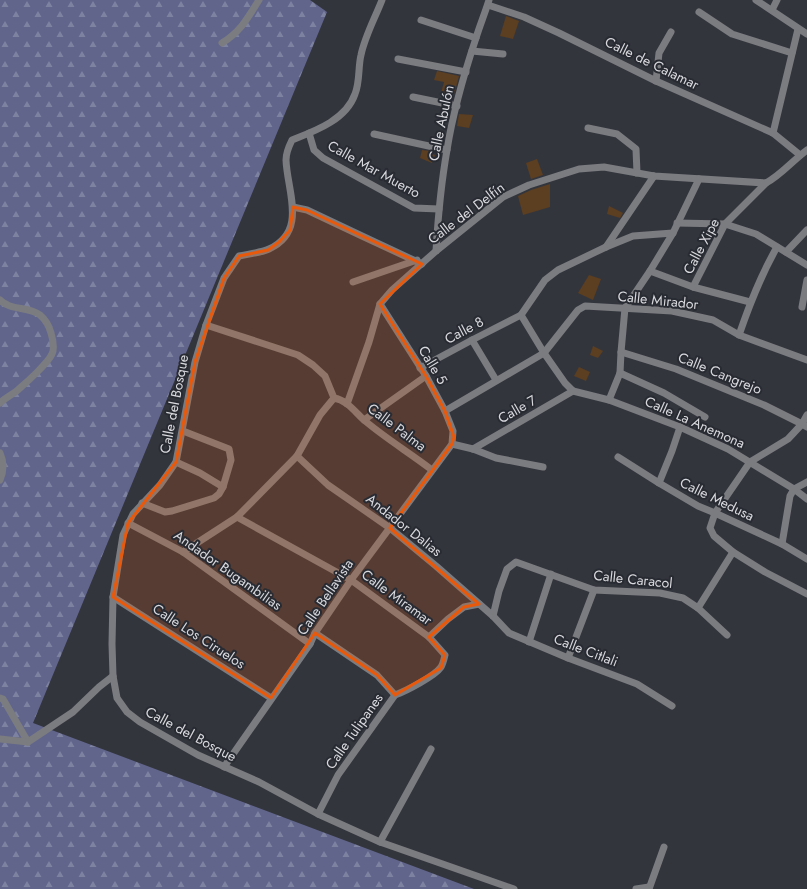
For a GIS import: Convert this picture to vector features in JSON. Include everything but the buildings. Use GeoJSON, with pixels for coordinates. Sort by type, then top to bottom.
{"type":"FeatureCollection","features":[{"type":"Feature","properties":{"kind":"street","name":"Calle del Bosque"},"geometry":{"type":"LineString","coordinates":[[382,0],[365,40],[361,55],[356,94],[350,104],[344,112],[334,120],[292,140],[287,150],[286,160],[293,208],[290,230],[279,242],[268,250],[239,256],[224,278],[206,326],[195,362],[176,462],[160,485],[132,514],[123,535],[113,597],[113,676],[117,698],[127,712],[140,722],[198,755],[259,782],[318,814],[380,842],[514,889]]}},
{"type":"Feature","properties":{"kind":"street"},"geometry":{"type":"LineString","coordinates":[[756,0],[807,34]]}},
{"type":"Feature","properties":{"kind":"street"},"geometry":{"type":"LineString","coordinates":[[772,10],[777,0]]}},
{"type":"Feature","properties":{"kind":"street"},"geometry":{"type":"LineString","coordinates":[[222,43],[234,35],[244,24],[256,1]]}},
{"type":"Feature","properties":{"kind":"street","name":"Calle Abulón"},"geometry":{"type":"LineString","coordinates":[[436,251],[439,208],[447,150],[466,72],[488,2]]}},
{"type":"Feature","properties":{"kind":"street","name":"Calle de Calamar"},"geometry":{"type":"LineString","coordinates":[[488,2],[545,26],[656,81],[773,133],[800,156]]}},
{"type":"Feature","properties":{"kind":"street"},"geometry":{"type":"LineString","coordinates":[[700,12],[732,34],[792,53]]}},
{"type":"Feature","properties":{"kind":"street"},"geometry":{"type":"LineString","coordinates":[[421,20],[476,38]]}},
{"type":"Feature","properties":{"kind":"street"},"geometry":{"type":"LineString","coordinates":[[773,133],[798,29]]}},
{"type":"Feature","properties":{"kind":"street"},"geometry":{"type":"LineString","coordinates":[[656,81],[659,53],[672,32]]}},
{"type":"Feature","properties":{"kind":"street"},"geometry":{"type":"LineString","coordinates":[[472,51],[503,54]]}},
{"type":"Feature","properties":{"kind":"street"},"geometry":{"type":"LineString","coordinates":[[398,59],[466,72]]}},
{"type":"Feature","properties":{"kind":"street"},"geometry":{"type":"LineString","coordinates":[[412,97],[457,106]]}},
{"type":"Feature","properties":{"kind":"street"},"geometry":{"type":"LineString","coordinates":[[588,128],[617,134],[636,149],[637,173]]}},
{"type":"Feature","properties":{"kind":"street","name":"Calle Mar Muerto"},"geometry":{"type":"LineString","coordinates":[[309,133],[314,150],[323,158],[414,208],[439,208]]}},
{"type":"Feature","properties":{"kind":"street"},"geometry":{"type":"LineString","coordinates":[[374,134],[447,150]]}},
{"type":"Feature","properties":{"kind":"street","name":"Calle Xipe"},"geometry":{"type":"LineString","coordinates":[[693,287],[725,224],[766,183],[777,177],[807,150]]}},
{"type":"Feature","properties":{"kind":"street","name":"Calle del Delfín"},"geometry":{"type":"LineString","coordinates":[[380,304],[419,262],[436,251],[503,197],[529,185],[579,169],[604,167],[654,176],[766,183]]}},
{"type":"Feature","properties":{"kind":"street"},"geometry":{"type":"LineString","coordinates":[[606,247],[654,176]]}},
{"type":"Feature","properties":{"kind":"street"},"geometry":{"type":"LineString","coordinates":[[609,400],[620,373],[625,308],[673,233],[699,179]]}},
{"type":"Feature","properties":{"kind":"street"},"geometry":{"type":"LineString","coordinates":[[293,208],[307,210],[419,262]]}},
{"type":"Feature","properties":{"kind":"street"},"geometry":{"type":"LineString","coordinates":[[677,223],[725,224],[756,234],[807,265]]}},
{"type":"Feature","properties":{"kind":"street"},"geometry":{"type":"LineString","coordinates":[[786,252],[807,230]]}},
{"type":"Feature","properties":{"kind":"street"},"geometry":{"type":"LineString","coordinates":[[573,391],[565,383],[544,353],[520,315],[545,280],[558,270],[633,236],[673,233]]}},
{"type":"Feature","properties":{"kind":"street"},"geometry":{"type":"LineString","coordinates":[[739,335],[750,302],[764,270],[777,247]]}},
{"type":"Feature","properties":{"kind":"street"},"geometry":{"type":"LineString","coordinates":[[353,282],[419,262]]}},
{"type":"Feature","properties":{"kind":"street"},"geometry":{"type":"LineString","coordinates":[[650,271],[693,287],[750,302]]}},
{"type":"Feature","properties":{"kind":"street"},"geometry":{"type":"LineString","coordinates":[[802,307],[807,280]]}},
{"type":"Feature","properties":{"kind":"street"},"geometry":{"type":"LineString","coordinates":[[0,300],[4,304],[13,308],[26,309],[39,315],[48,324],[54,341],[52,354],[47,361],[19,389],[3,399],[0,403]]}},
{"type":"Feature","properties":{"kind":"street","name":"Calle 5"},"geometry":{"type":"LineString","coordinates":[[380,304],[426,376],[445,411],[453,431],[452,444]]}},
{"type":"Feature","properties":{"kind":"street","name":"Calle Palma"},"geometry":{"type":"LineString","coordinates":[[347,404],[369,342],[380,304]]}},
{"type":"Feature","properties":{"kind":"street","name":"Calle Mirador"},"geometry":{"type":"LineString","coordinates":[[544,353],[578,310],[585,306],[672,311],[713,320],[739,335],[807,360]]}},
{"type":"Feature","properties":{"kind":"street","name":"Calle 8"},"geometry":{"type":"LineString","coordinates":[[420,368],[520,315]]}},
{"type":"Feature","properties":{"kind":"street"},"geometry":{"type":"LineString","coordinates":[[183,552],[237,518],[297,456],[320,415],[336,398],[325,376],[313,365],[298,355],[206,326]]}},
{"type":"Feature","properties":{"kind":"street"},"geometry":{"type":"LineString","coordinates":[[472,340],[496,380]]}},
{"type":"Feature","properties":{"kind":"street","name":"Calle Cangrejo"},"geometry":{"type":"LineString","coordinates":[[621,352],[676,369],[764,405],[804,425]]}},
{"type":"Feature","properties":{"kind":"street"},"geometry":{"type":"LineString","coordinates":[[445,411],[544,353]]}},
{"type":"Feature","properties":{"kind":"street"},"geometry":{"type":"LineString","coordinates":[[620,373],[664,393],[704,417]]}},
{"type":"Feature","properties":{"kind":"street"},"geometry":{"type":"LineString","coordinates":[[364,420],[426,376]]}},
{"type":"Feature","properties":{"kind":"street","name":"Calle La Anemona"},"geometry":{"type":"LineString","coordinates":[[573,391],[609,400],[680,427],[728,448],[794,489],[807,499]]}},
{"type":"Feature","properties":{"kind":"street","name":"Calle 7"},"geometry":{"type":"LineString","coordinates":[[473,449],[573,391]]}},
{"type":"Feature","properties":{"kind":"street","name":"Calle Palma"},"geometry":{"type":"LineString","coordinates":[[336,398],[347,404],[364,420],[432,470]]}},
{"type":"Feature","properties":{"kind":"street"},"geometry":{"type":"LineString","coordinates":[[807,415],[804,425],[788,439],[750,462],[715,513],[710,528],[714,536],[732,552],[765,572],[807,594]]}},
{"type":"Feature","properties":{"kind":"street"},"geometry":{"type":"LineString","coordinates":[[658,483],[672,452],[680,427]]}},
{"type":"Feature","properties":{"kind":"street"},"geometry":{"type":"LineString","coordinates":[[142,503],[165,512],[172,511],[214,498],[219,494],[223,487],[231,460],[229,449],[183,431]]}},
{"type":"Feature","properties":{"kind":"street"},"geometry":{"type":"LineString","coordinates":[[452,444],[473,449],[496,458],[543,467]]}},
{"type":"Feature","properties":{"kind":"street","name":"Calle Bellavista"},"geometry":{"type":"LineString","coordinates":[[224,767],[310,644],[315,633],[351,580],[452,444]]}},
{"type":"Feature","properties":{"kind":"street"},"geometry":{"type":"LineString","coordinates":[[0,453],[3,460],[3,473],[0,480]]}},
{"type":"Feature","properties":{"kind":"street","name":"Andador Dalias"},"geometry":{"type":"LineString","coordinates":[[297,456],[328,485],[390,528],[492,616]]}},
{"type":"Feature","properties":{"kind":"street","name":"Calle Medusa"},"geometry":{"type":"LineString","coordinates":[[618,457],[658,483],[698,506],[782,544],[807,560]]}},
{"type":"Feature","properties":{"kind":"street"},"geometry":{"type":"LineString","coordinates":[[176,462],[200,473],[223,487]]}},
{"type":"Feature","properties":{"kind":"street"},"geometry":{"type":"LineString","coordinates":[[782,544],[790,496],[794,489],[807,482]]}},
{"type":"Feature","properties":{"kind":"street","name":"Calle Miramar"},"geometry":{"type":"LineString","coordinates":[[237,518],[351,580],[429,637],[445,655],[443,662]]}},
{"type":"Feature","properties":{"kind":"street","name":"Andador Bugambilias"},"geometry":{"type":"LineString","coordinates":[[128,523],[183,552],[310,644]]}},
{"type":"Feature","properties":{"kind":"street"},"geometry":{"type":"LineString","coordinates":[[698,608],[732,552]]}},
{"type":"Feature","properties":{"kind":"street","name":"Calle Caracol"},"geometry":{"type":"LineString","coordinates":[[492,616],[507,569],[516,562],[594,590],[660,593],[683,598],[698,608],[727,635]]}},
{"type":"Feature","properties":{"kind":"street"},"geometry":{"type":"LineString","coordinates":[[529,642],[552,574]]}},
{"type":"Feature","properties":{"kind":"street"},"geometry":{"type":"LineString","coordinates":[[568,658],[594,590]]}},
{"type":"Feature","properties":{"kind":"street","name":"Calle Los Ciruelos"},"geometry":{"type":"LineString","coordinates":[[113,597],[271,698]]}},
{"type":"Feature","properties":{"kind":"street"},"geometry":{"type":"LineString","coordinates":[[429,637],[448,619],[464,607],[479,604]]}},
{"type":"Feature","properties":{"kind":"street","name":"Calle Citlali"},"geometry":{"type":"LineString","coordinates":[[492,616],[509,633],[568,658],[637,684],[672,706]]}},
{"type":"Feature","properties":{"kind":"street"},"geometry":{"type":"LineString","coordinates":[[315,633],[377,675],[395,695]]}},
{"type":"Feature","properties":{"kind":"street","name":"Calle Tulipanes"},"geometry":{"type":"LineString","coordinates":[[318,814],[338,775],[395,695],[404,692],[426,679],[441,668],[443,662]]}},
{"type":"Feature","properties":{"kind":"street"},"geometry":{"type":"LineString","coordinates":[[0,739],[28,742],[73,712],[113,676]]}},
{"type":"Feature","properties":{"kind":"street"},"geometry":{"type":"LineString","coordinates":[[0,698],[3,700],[28,742]]}},
{"type":"Feature","properties":{"kind":"street"},"geometry":{"type":"LineString","coordinates":[[380,842],[430,749]]}},
{"type":"Feature","properties":{"kind":"street"},"geometry":{"type":"LineString","coordinates":[[636,889],[649,888],[664,847]]}},
{"type":"Feature","properties":{"kind":"highlighted area"},"geometry":{"type":"Polygon","coordinates":[[[293,207],[307,210],[422,264],[380,304],[426,376],[445,411],[454,437],[452,444],[390,528],[479,604],[464,607],[429,637],[445,655],[441,668],[395,695],[377,675],[315,633],[271,698],[113,597],[128,523],[176,462],[195,362],[224,278],[239,256],[268,250],[279,242],[290,230],[293,207]]]}},
{"type":"Feature","properties":{"kind":"green space"},"geometry":{"type":"Polygon","coordinates":[[[0,0],[310,0],[327,12],[33,723],[474,889],[0,889],[0,0]]]}}]}
